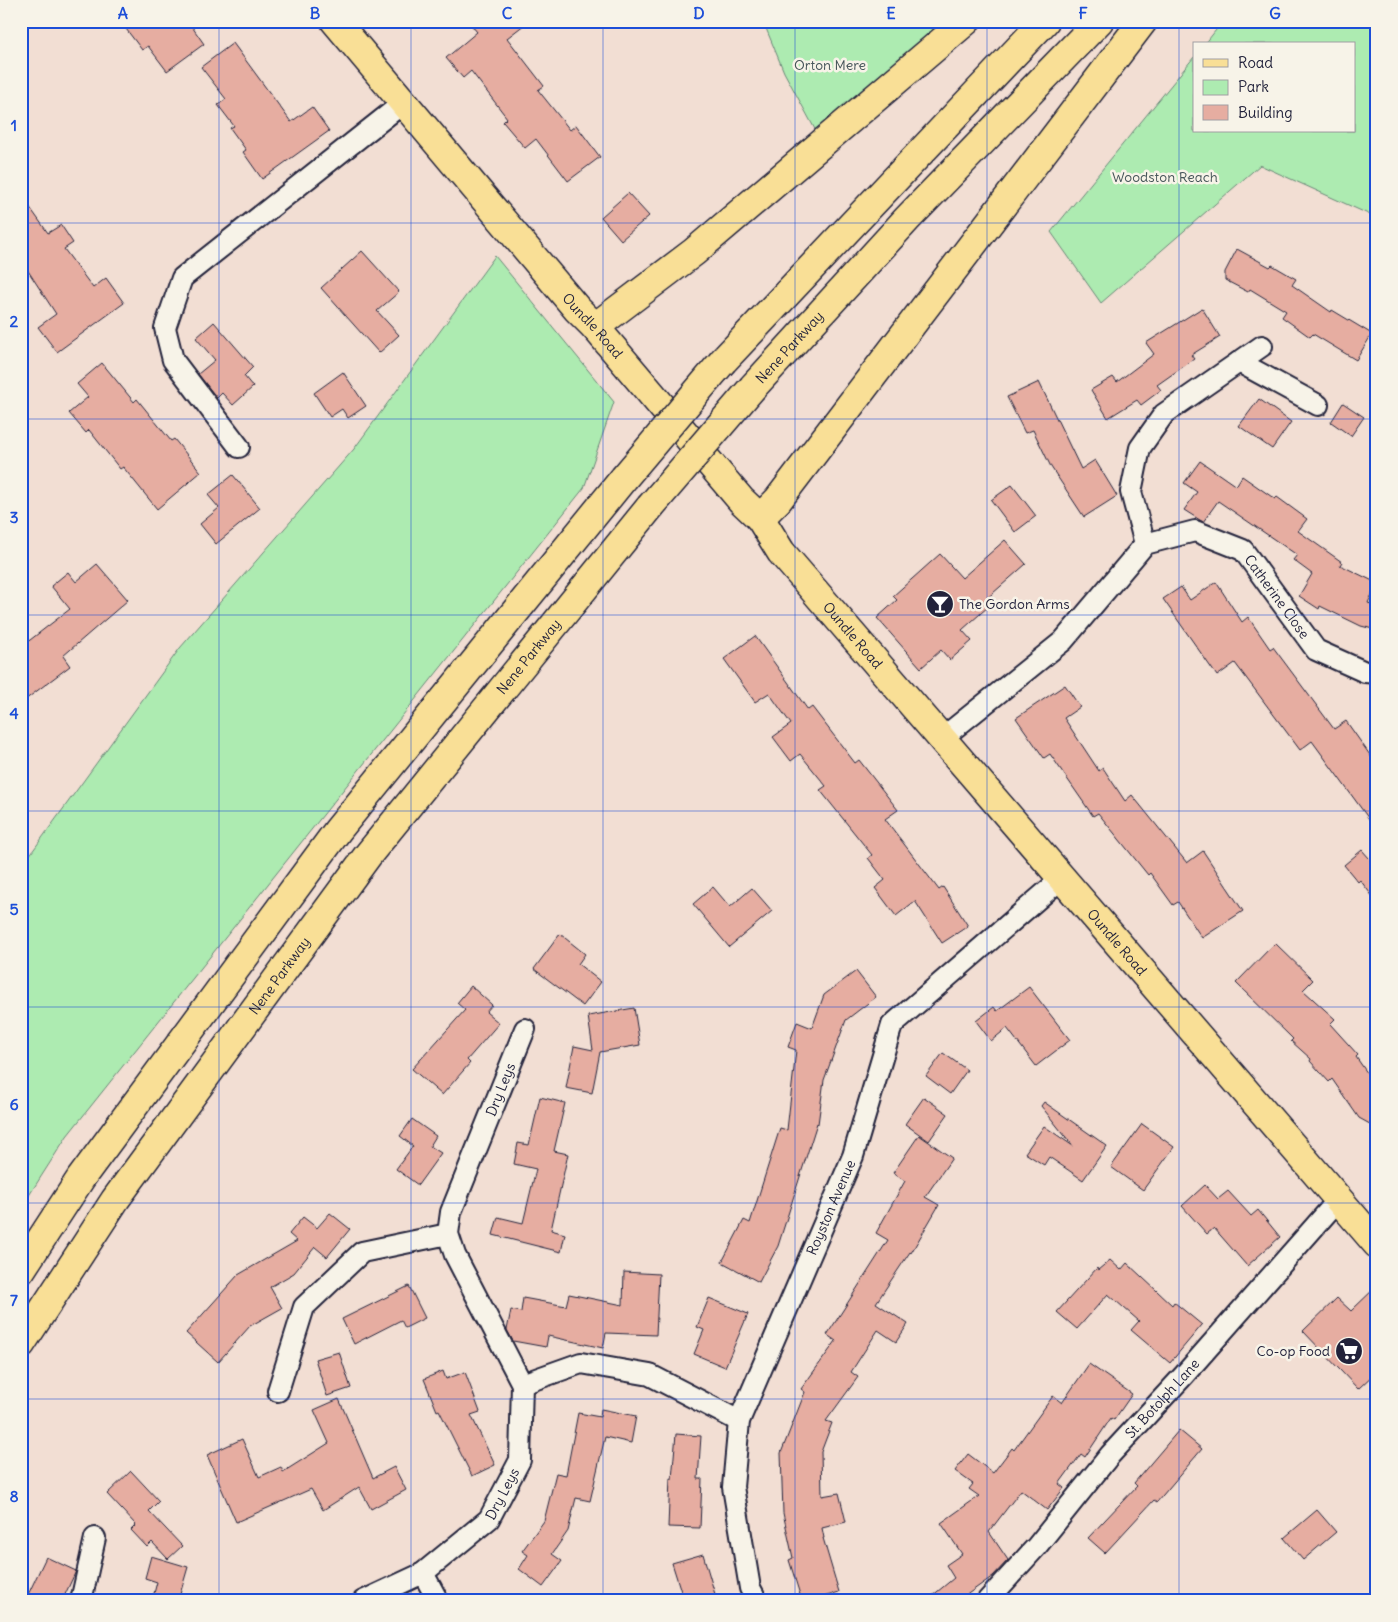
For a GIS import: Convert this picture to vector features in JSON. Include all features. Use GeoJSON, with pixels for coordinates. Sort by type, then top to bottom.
{"type":"FeatureCollection","features":[{"type":"Feature","properties":{"kind":"main road","name":"Oundle Road"},"geometry":{"type":"LineString","coordinates":[[335,21],[577,309],[595,327],[741,500],[760,518],[781,552],[1377,1244]]}},
{"type":"Feature","properties":{"kind":"main road"},"geometry":{"type":"LineString","coordinates":[[595,327],[694,252],[966,21]]}},
{"type":"Feature","properties":{"kind":"main road"},"geometry":{"type":"LineString","coordinates":[[21,1270],[81,1178],[338,830],[624,478],[724,361],[1045,21]]}},
{"type":"Feature","properties":{"kind":"main road","name":"Nene Parkway"},"geometry":{"type":"LineString","coordinates":[[21,1344],[115,1200],[368,855],[650,507],[753,388],[907,219],[1099,21]]}},
{"type":"Feature","properties":{"kind":"main road"},"geometry":{"type":"LineString","coordinates":[[760,518],[778,500],[1143,21]]}},
{"type":"Feature","properties":{"kind":"street"},"geometry":{"type":"LineString","coordinates":[[239,447],[173,360],[165,328],[182,278],[402,103]]}},
{"type":"Feature","properties":{"kind":"street"},"geometry":{"type":"LineString","coordinates":[[941,739],[1063,641],[1145,544],[1131,492],[1140,448],[1164,414],[1262,346]]}},
{"type":"Feature","properties":{"kind":"street"},"geometry":{"type":"LineString","coordinates":[[1239,362],[1318,405]]}},
{"type":"Feature","properties":{"kind":"street","name":"Catherine Close"},"geometry":{"type":"LineString","coordinates":[[1145,544],[1195,532],[1243,550],[1316,650],[1365,672],[1377,673]]}},
{"type":"Feature","properties":{"kind":"street","name":"Royston Avenue"},"geometry":{"type":"LineString","coordinates":[[757,1601],[750,1588],[732,1487],[739,1421],[853,1156],[892,1025],[1061,879]]}},
{"type":"Feature","properties":{"kind":"street","name":"Dry Leys"},"geometry":{"type":"LineString","coordinates":[[363,1601],[424,1572],[489,1519],[520,1460],[522,1384],[455,1255],[448,1234],[452,1212],[525,1029]]}},
{"type":"Feature","properties":{"kind":"street","name":"St. Botolph Lane"},"geometry":{"type":"LineString","coordinates":[[987,1601],[1037,1546],[1110,1454],[1185,1374],[1339,1199]]}},
{"type":"Feature","properties":{"kind":"street"},"geometry":{"type":"LineString","coordinates":[[278,1391],[304,1307],[362,1252],[448,1234]]}},
{"type":"Feature","properties":{"kind":"street"},"geometry":{"type":"LineString","coordinates":[[522,1384],[581,1362],[650,1375],[739,1421]]}},
{"type":"Feature","properties":{"kind":"street"},"geometry":{"type":"LineString","coordinates":[[81,1601],[95,1538]]}},
{"type":"Feature","properties":{"kind":"street"},"geometry":{"type":"LineString","coordinates":[[424,1572],[438,1601]]}},
{"type":"Feature","properties":{"kind":"green space","name":"Orton Mere"},"geometry":{"type":"Polygon","coordinates":[[[763,21],[947,21],[817,133],[784,72],[763,21]]]}},
{"type":"Feature","properties":{"kind":"green space","name":"Woodston Reach"},"geometry":{"type":"Polygon","coordinates":[[[1223,21],[1377,21],[1377,218],[1260,165],[1101,303],[1051,232],[1193,58],[1193,132],[1356,132],[1356,42],[1207,42],[1223,21]]]}},
{"type":"Feature","properties":{"kind":"green space"},"geometry":{"type":"Polygon","coordinates":[[[495,256],[614,402],[584,488],[67,1136],[21,1208],[21,867],[180,648],[354,449],[495,256]]]}},
{"type":"Feature","properties":{"kind":"building"},"geometry":{"type":"Polygon","coordinates":[[[120,21],[188,21],[204,44],[167,71],[148,46],[142,50],[120,21]]]}},
{"type":"Feature","properties":{"kind":"building"},"geometry":{"type":"Polygon","coordinates":[[[468,21],[529,21],[507,38],[544,86],[538,90],[570,130],[576,125],[600,157],[568,181],[536,139],[525,148],[503,122],[507,118],[471,71],[463,78],[446,58],[477,32],[468,21]]]}},
{"type":"Feature","properties":{"kind":"building"},"geometry":{"type":"Polygon","coordinates":[[[233,43],[291,122],[312,107],[329,131],[262,179],[243,152],[246,150],[230,128],[234,126],[218,105],[226,99],[201,67],[233,43]]]}},
{"type":"Feature","properties":{"kind":"building"},"geometry":{"type":"Polygon","coordinates":[[[628,193],[649,216],[621,240],[601,217],[628,193]]]}},
{"type":"Feature","properties":{"kind":"building"},"geometry":{"type":"Polygon","coordinates":[[[21,195],[48,233],[61,225],[73,243],[64,249],[93,288],[106,278],[124,303],[57,352],[38,327],[56,314],[21,260],[21,195]]]}},
{"type":"Feature","properties":{"kind":"building"},"geometry":{"type":"Polygon","coordinates":[[[1237,249],[1270,267],[1272,265],[1296,279],[1292,285],[1331,312],[1332,310],[1372,334],[1356,360],[1313,334],[1310,337],[1282,317],[1286,311],[1250,289],[1248,292],[1225,280],[1225,272],[1237,249]]]}},
{"type":"Feature","properties":{"kind":"building"},"geometry":{"type":"Polygon","coordinates":[[[362,251],[399,292],[377,311],[399,335],[379,353],[321,288],[362,251]]]}},
{"type":"Feature","properties":{"kind":"building"},"geometry":{"type":"Polygon","coordinates":[[[1202,308],[1220,337],[1191,355],[1194,359],[1157,385],[1161,390],[1141,405],[1137,400],[1108,418],[1091,390],[1113,377],[1117,382],[1154,354],[1146,343],[1202,308]]]}},
{"type":"Feature","properties":{"kind":"building"},"geometry":{"type":"Polygon","coordinates":[[[214,322],[253,367],[244,376],[253,387],[233,405],[222,393],[217,398],[198,374],[215,360],[196,338],[214,322]]]}},
{"type":"Feature","properties":{"kind":"building"},"geometry":{"type":"Polygon","coordinates":[[[102,363],[134,402],[137,399],[171,441],[174,439],[201,472],[157,509],[123,467],[120,469],[89,430],[86,433],[69,413],[88,397],[77,384],[102,363]]]}},
{"type":"Feature","properties":{"kind":"building"},"geometry":{"type":"Polygon","coordinates":[[[343,372],[366,406],[348,418],[342,409],[330,417],[314,393],[343,372]]]}},
{"type":"Feature","properties":{"kind":"building"},"geometry":{"type":"Polygon","coordinates":[[[1039,382],[1081,469],[1095,460],[1117,496],[1084,517],[1051,467],[1033,430],[1025,433],[1007,397],[1039,382]]]}},
{"type":"Feature","properties":{"kind":"building"},"geometry":{"type":"Polygon","coordinates":[[[1259,399],[1291,422],[1272,449],[1239,426],[1259,399]]]}},
{"type":"Feature","properties":{"kind":"building"},"geometry":{"type":"Polygon","coordinates":[[[1343,403],[1364,417],[1351,436],[1331,422],[1343,403]]]}},
{"type":"Feature","properties":{"kind":"building"},"geometry":{"type":"Polygon","coordinates":[[[1200,461],[1236,486],[1242,476],[1275,499],[1277,497],[1307,519],[1298,531],[1342,562],[1340,565],[1377,583],[1368,603],[1377,606],[1377,630],[1361,626],[1320,606],[1319,609],[1299,596],[1312,574],[1293,560],[1297,555],[1218,501],[1203,522],[1184,510],[1197,492],[1184,483],[1200,461]]]}},
{"type":"Feature","properties":{"kind":"building"},"geometry":{"type":"Polygon","coordinates":[[[233,475],[260,508],[216,544],[200,524],[219,508],[208,495],[233,475]]]}},
{"type":"Feature","properties":{"kind":"building"},"geometry":{"type":"Polygon","coordinates":[[[1012,485],[1036,516],[1015,532],[991,500],[1012,485]]]}},
{"type":"Feature","properties":{"kind":"building","name":"The Gordon Arms"},"geometry":{"type":"Polygon","coordinates":[[[1005,540],[1026,564],[984,601],[989,606],[962,630],[972,641],[950,660],[941,650],[921,668],[877,618],[897,600],[893,596],[940,554],[962,578],[1005,540]]]}},
{"type":"Feature","properties":{"kind":"building"},"geometry":{"type":"Polygon","coordinates":[[[97,564],[128,600],[63,656],[70,666],[21,703],[21,647],[70,609],[51,586],[68,572],[76,582],[97,564]]]}},
{"type":"Feature","properties":{"kind":"building"},"geometry":{"type":"Polygon","coordinates":[[[1216,582],[1242,622],[1248,617],[1270,649],[1273,647],[1334,729],[1346,721],[1377,765],[1377,830],[1312,741],[1300,750],[1235,663],[1217,676],[1163,599],[1181,587],[1190,600],[1216,582]]]}},
{"type":"Feature","properties":{"kind":"building"},"geometry":{"type":"Polygon","coordinates":[[[755,636],[808,710],[812,707],[855,763],[859,760],[898,810],[885,819],[939,890],[943,887],[968,926],[942,943],[915,901],[896,916],[875,888],[885,880],[868,858],[872,855],[820,790],[826,786],[800,754],[791,761],[773,737],[791,724],[769,693],[755,702],[724,659],[755,636]]]}},
{"type":"Feature","properties":{"kind":"building"},"geometry":{"type":"Polygon","coordinates":[[[1065,685],[1080,707],[1064,718],[1099,771],[1103,768],[1125,801],[1132,795],[1187,863],[1203,851],[1243,911],[1202,938],[1178,902],[1173,905],[1150,873],[1148,875],[1098,813],[1093,816],[1050,754],[1044,758],[1016,718],[1065,685]]]}},
{"type":"Feature","properties":{"kind":"building"},"geometry":{"type":"Polygon","coordinates":[[[1362,850],[1377,867],[1377,902],[1360,880],[1358,882],[1344,865],[1362,850]]]}},
{"type":"Feature","properties":{"kind":"building"},"geometry":{"type":"Polygon","coordinates":[[[713,887],[730,907],[752,888],[772,911],[729,947],[693,904],[713,887]]]}},
{"type":"Feature","properties":{"kind":"building"},"geometry":{"type":"Polygon","coordinates":[[[560,934],[585,954],[578,964],[601,982],[583,1006],[534,969],[560,934]]]}},
{"type":"Feature","properties":{"kind":"building"},"geometry":{"type":"Polygon","coordinates":[[[1275,943],[1313,980],[1303,990],[1335,1019],[1330,1024],[1358,1055],[1356,1057],[1377,1087],[1377,1128],[1359,1118],[1332,1079],[1329,1082],[1310,1061],[1311,1059],[1291,1041],[1293,1039],[1236,983],[1275,943]]]}},
{"type":"Feature","properties":{"kind":"building"},"geometry":{"type":"Polygon","coordinates":[[[856,971],[876,997],[846,1020],[824,1080],[818,1124],[778,1246],[759,1282],[722,1262],[744,1220],[750,1223],[780,1128],[787,1130],[796,1050],[788,1047],[797,1022],[812,1028],[824,995],[856,971]]]}},
{"type":"Feature","properties":{"kind":"building"},"geometry":{"type":"Polygon","coordinates":[[[471,986],[492,1005],[486,1012],[499,1023],[467,1060],[470,1063],[442,1095],[412,1069],[465,1010],[457,1003],[471,986]]]}},
{"type":"Feature","properties":{"kind":"building"},"geometry":{"type":"Polygon","coordinates":[[[1029,987],[1070,1040],[1036,1066],[1007,1028],[991,1041],[976,1021],[994,1007],[997,1011],[1029,987]]]}},
{"type":"Feature","properties":{"kind":"building"},"geometry":{"type":"Polygon","coordinates":[[[634,1008],[640,1045],[600,1052],[592,1093],[566,1088],[574,1046],[593,1050],[588,1016],[634,1008]]]}},
{"type":"Feature","properties":{"kind":"building"},"geometry":{"type":"Polygon","coordinates":[[[943,1053],[967,1070],[950,1094],[926,1076],[943,1053]]]}},
{"type":"Feature","properties":{"kind":"building"},"geometry":{"type":"Polygon","coordinates":[[[540,1097],[565,1103],[554,1151],[568,1154],[551,1230],[565,1234],[561,1252],[493,1235],[498,1217],[523,1223],[536,1169],[514,1164],[518,1143],[529,1145],[540,1097]]]}},
{"type":"Feature","properties":{"kind":"building"},"geometry":{"type":"Polygon","coordinates":[[[924,1097],[948,1114],[929,1141],[905,1124],[924,1097]]]}},
{"type":"Feature","properties":{"kind":"building"},"geometry":{"type":"Polygon","coordinates":[[[1044,1102],[1107,1146],[1083,1180],[1049,1157],[1044,1165],[1025,1153],[1044,1126],[1073,1146],[1041,1106],[1044,1102]]]}},
{"type":"Feature","properties":{"kind":"building"},"geometry":{"type":"Polygon","coordinates":[[[412,1119],[436,1136],[430,1146],[441,1153],[418,1185],[396,1169],[413,1146],[400,1136],[412,1119]]]}},
{"type":"Feature","properties":{"kind":"building"},"geometry":{"type":"Polygon","coordinates":[[[1142,1124],[1174,1147],[1143,1190],[1111,1167],[1142,1124]]]}},
{"type":"Feature","properties":{"kind":"building"},"geometry":{"type":"Polygon","coordinates":[[[919,1135],[952,1158],[925,1197],[939,1205],[911,1253],[876,1303],[908,1324],[896,1342],[878,1330],[851,1372],[858,1377],[826,1421],[832,1423],[821,1452],[822,1496],[839,1493],[846,1522],[822,1528],[823,1538],[839,1592],[811,1601],[802,1601],[789,1560],[793,1558],[783,1513],[781,1453],[805,1392],[801,1389],[836,1341],[827,1335],[888,1240],[876,1233],[905,1181],[893,1173],[919,1135]]]}},
{"type":"Feature","properties":{"kind":"building"},"geometry":{"type":"Polygon","coordinates":[[[1205,1185],[1218,1199],[1228,1191],[1251,1216],[1258,1210],[1280,1237],[1247,1266],[1214,1228],[1207,1234],[1182,1206],[1205,1185]]]}},
{"type":"Feature","properties":{"kind":"building"},"geometry":{"type":"Polygon","coordinates":[[[330,1213],[350,1229],[327,1257],[315,1247],[294,1273],[270,1287],[282,1308],[250,1326],[218,1362],[186,1333],[238,1275],[297,1241],[289,1234],[303,1217],[317,1228],[330,1213]]]}},
{"type":"Feature","properties":{"kind":"building"},"geometry":{"type":"Polygon","coordinates":[[[1110,1260],[1121,1270],[1127,1263],[1172,1305],[1174,1302],[1202,1325],[1170,1363],[1131,1330],[1139,1321],[1108,1294],[1077,1329],[1057,1312],[1097,1268],[1098,1270],[1110,1260]]]}},
{"type":"Feature","properties":{"kind":"building"},"geometry":{"type":"Polygon","coordinates":[[[624,1272],[659,1274],[656,1335],[606,1333],[603,1348],[548,1336],[546,1347],[513,1341],[507,1330],[511,1310],[521,1312],[523,1298],[566,1306],[569,1294],[623,1305],[624,1272]]]}},
{"type":"Feature","properties":{"kind":"building"},"geometry":{"type":"Polygon","coordinates":[[[409,1286],[425,1318],[405,1328],[401,1320],[354,1344],[342,1319],[409,1286]]]}},
{"type":"Feature","properties":{"kind":"building","name":"Co-op Food"},"geometry":{"type":"Polygon","coordinates":[[[1377,1286],[1377,1371],[1358,1389],[1303,1331],[1337,1298],[1351,1311],[1377,1286]]]}},
{"type":"Feature","properties":{"kind":"building"},"geometry":{"type":"Polygon","coordinates":[[[709,1298],[748,1314],[725,1367],[694,1354],[704,1330],[697,1327],[709,1298]]]}},
{"type":"Feature","properties":{"kind":"building"},"geometry":{"type":"Polygon","coordinates":[[[339,1352],[351,1388],[327,1396],[315,1359],[339,1352]]]}},
{"type":"Feature","properties":{"kind":"building"},"geometry":{"type":"Polygon","coordinates":[[[1089,1364],[1132,1394],[1114,1420],[1111,1418],[1085,1457],[1081,1454],[1059,1484],[1064,1488],[1047,1510],[1021,1490],[989,1532],[1008,1560],[993,1576],[958,1601],[926,1601],[954,1578],[946,1565],[962,1554],[941,1523],[979,1496],[969,1489],[973,1484],[955,1471],[968,1454],[993,1473],[1012,1448],[1014,1450],[1053,1396],[1062,1403],[1089,1364]]]}},
{"type":"Feature","properties":{"kind":"building"},"geometry":{"type":"Polygon","coordinates":[[[443,1371],[446,1379],[465,1372],[480,1412],[471,1415],[495,1465],[472,1476],[439,1410],[437,1411],[424,1379],[443,1371]]]}},
{"type":"Feature","properties":{"kind":"building"},"geometry":{"type":"Polygon","coordinates":[[[339,1399],[373,1478],[394,1467],[406,1490],[371,1509],[359,1487],[323,1510],[311,1489],[236,1522],[207,1455],[242,1439],[259,1477],[281,1467],[283,1472],[329,1443],[314,1410],[339,1399]]]}},
{"type":"Feature","properties":{"kind":"building"},"geometry":{"type":"Polygon","coordinates":[[[601,1409],[636,1416],[631,1443],[605,1437],[590,1501],[576,1498],[568,1531],[552,1554],[562,1561],[543,1587],[519,1569],[528,1555],[522,1551],[544,1521],[556,1473],[566,1475],[578,1413],[600,1417],[601,1409]]]}},
{"type":"Feature","properties":{"kind":"building"},"geometry":{"type":"Polygon","coordinates":[[[1179,1430],[1202,1449],[1157,1502],[1154,1500],[1105,1553],[1088,1538],[1137,1486],[1134,1483],[1179,1430]]]}},
{"type":"Feature","properties":{"kind":"building"},"geometry":{"type":"Polygon","coordinates":[[[676,1434],[701,1436],[698,1479],[702,1479],[700,1528],[668,1527],[670,1478],[672,1479],[676,1434]]]}},
{"type":"Feature","properties":{"kind":"building"},"geometry":{"type":"Polygon","coordinates":[[[131,1471],[159,1501],[149,1511],[182,1546],[168,1559],[152,1542],[147,1547],[131,1530],[136,1525],[107,1494],[131,1471]]]}},
{"type":"Feature","properties":{"kind":"building"},"geometry":{"type":"Polygon","coordinates":[[[1317,1510],[1336,1532],[1303,1560],[1284,1538],[1317,1510]]]}},
{"type":"Feature","properties":{"kind":"building"},"geometry":{"type":"Polygon","coordinates":[[[703,1554],[717,1601],[684,1601],[672,1563],[703,1554]]]}},
{"type":"Feature","properties":{"kind":"building"},"geometry":{"type":"Polygon","coordinates":[[[151,1556],[188,1567],[178,1601],[152,1601],[157,1582],[145,1578],[151,1556]]]}},
{"type":"Feature","properties":{"kind":"building"},"geometry":{"type":"Polygon","coordinates":[[[46,1557],[76,1571],[62,1601],[25,1601],[46,1557]]]}},
{"type":"Feature","properties":{"kind":"place","name":"The Gordon Arms"},"geometry":{"type":"Point","coordinates":[940,604]}},
{"type":"Feature","properties":{"kind":"place","name":"Co-op Food"},"geometry":{"type":"Point","coordinates":[1349,1351]}}]}
